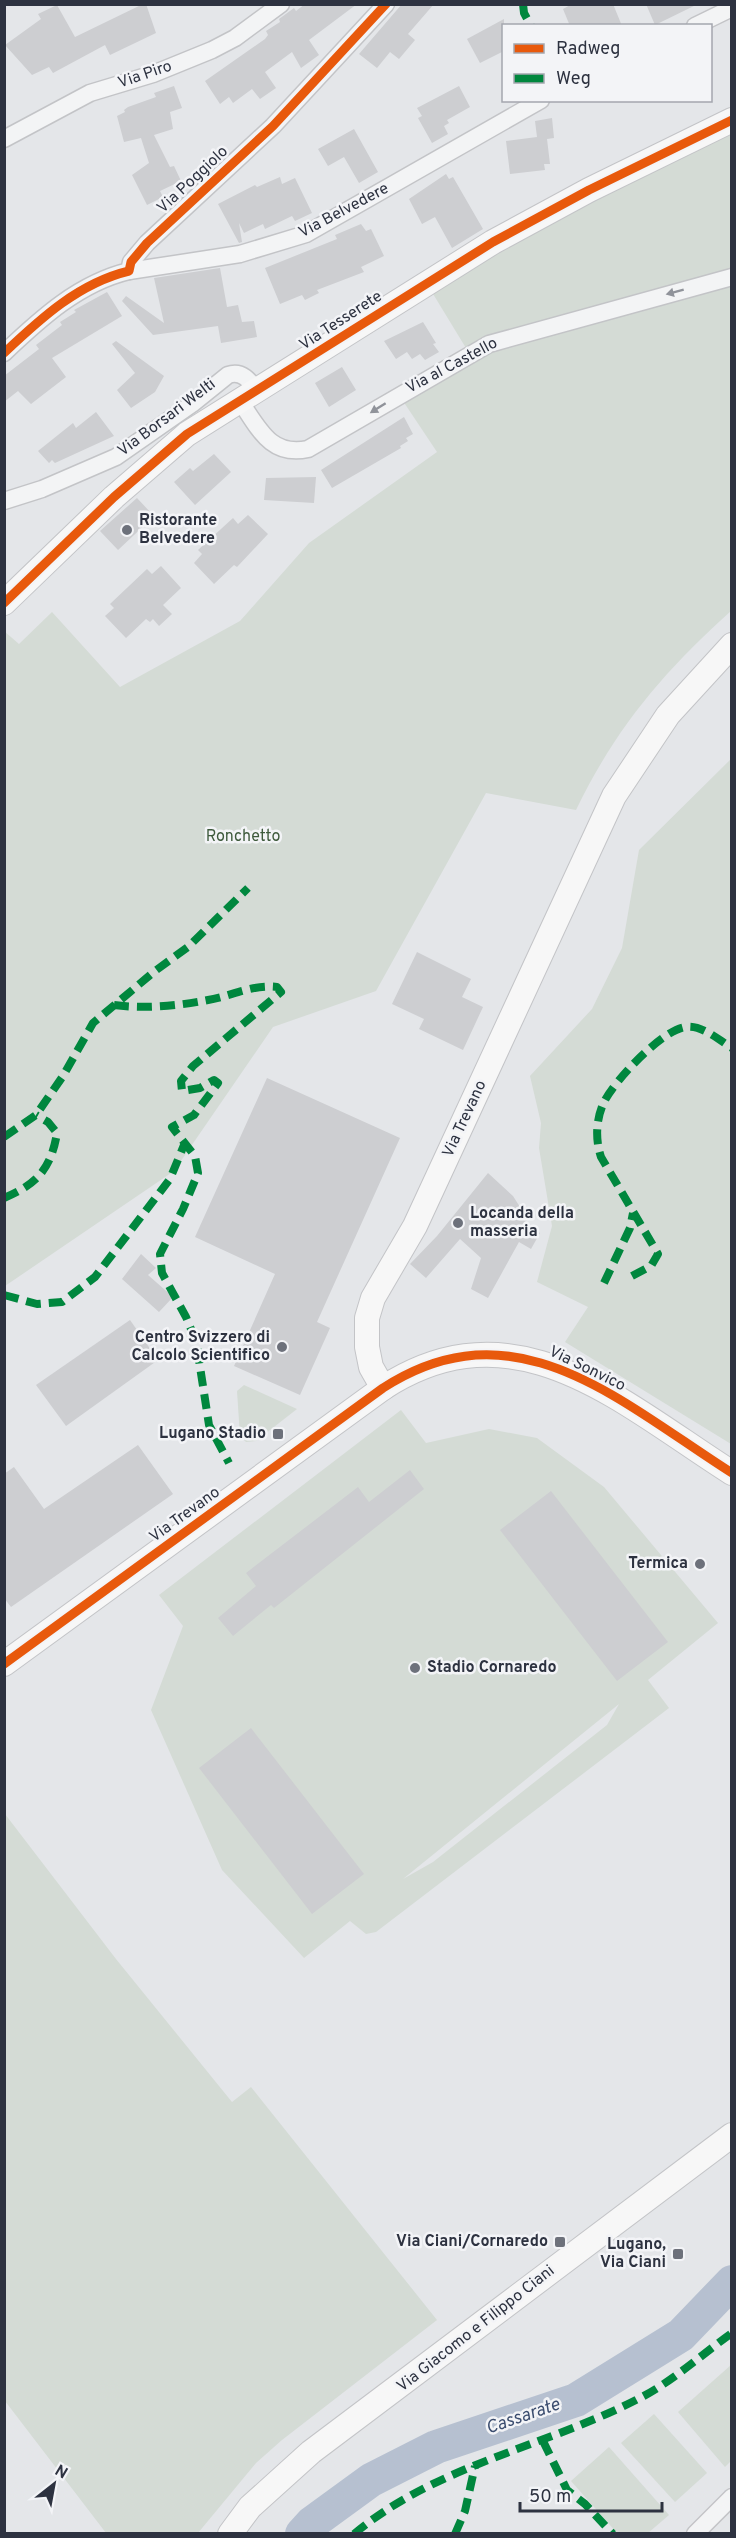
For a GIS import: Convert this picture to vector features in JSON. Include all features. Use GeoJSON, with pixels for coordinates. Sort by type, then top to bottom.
{"type":"FeatureCollection","features":[{"type":"Feature","properties":{"kind":"main road","name":"Via Tesserete"},"geometry":{"type":"LineString","coordinates":[[4,603],[44,562],[170,447],[493,242],[589,190],[732,120]]}},
{"type":"Feature","properties":{"kind":"main road","name":"Via Trevano"},"geometry":{"type":"LineString","coordinates":[[4,1664],[382,1388],[371,1367],[367,1347],[368,1318],[373,1298],[415,1226],[614,796],[668,714],[732,645]]}},
{"type":"Feature","properties":{"kind":"main road","name":"Via Sonvico"},"geometry":{"type":"LineString","coordinates":[[382,1388],[433,1361],[460,1355],[491,1353],[528,1358],[559,1369],[621,1401],[732,1473]]}},
{"type":"Feature","properties":{"kind":"main road","name":"Via Giacomo e Filippo Ciani"},"geometry":{"type":"LineString","coordinates":[[230,2534],[250,2507],[311,2452],[732,2135]]}},
{"type":"Feature","properties":{"kind":"street","name":"Via Piro"},"geometry":{"type":"LineString","coordinates":[[4,139],[90,93],[153,74],[212,50],[235,38],[280,4]]}},
{"type":"Feature","properties":{"kind":"street","name":"Via Poggiolo"},"geometry":{"type":"LineString","coordinates":[[129,272],[131,262],[147,243],[273,126],[386,4]]}},
{"type":"Feature","properties":{"kind":"street"},"geometry":{"type":"LineString","coordinates":[[699,24],[732,8]]}},
{"type":"Feature","properties":{"kind":"street","name":"Via Belvedere"},"geometry":{"type":"LineString","coordinates":[[129,272],[240,254],[306,234],[537,102]]}},
{"type":"Feature","properties":{"kind":"street"},"geometry":{"type":"LineString","coordinates":[[4,353],[57,306],[81,290],[101,279],[129,272]]}},
{"type":"Feature","properties":{"kind":"street","name":"Via al Castello"},"geometry":{"type":"LineString","coordinates":[[249,396],[273,444],[283,450],[295,452],[308,449],[489,344],[732,277]]}},
{"type":"Feature","properties":{"kind":"street","name":"Via Borsari Welti"},"geometry":{"type":"LineString","coordinates":[[4,501],[42,489],[116,457],[192,404],[228,375],[234,373],[244,376],[249,396]]}},
{"type":"Feature","properties":{"kind":"street"},"geometry":{"type":"LineString","coordinates":[[695,2534],[732,2497]]}},
{"type":"Feature","properties":{"kind":"green space","name":"Ronchetto"},"geometry":{"type":"Polygon","coordinates":[[[731,120],[731,611],[684,656],[643,703],[607,753],[576,810],[486,793],[376,991],[273,1027],[174,1171],[5,1286],[4,631],[19,644],[52,612],[120,687],[240,621],[309,543],[437,452],[399,395],[469,353],[427,284],[731,120]]]}},
{"type":"Feature","properties":{"kind":"green space"},"geometry":{"type":"Polygon","coordinates":[[[731,759],[731,1444],[565,1342],[588,1307],[537,1282],[552,1226],[539,1148],[541,1123],[530,1076],[592,1009],[622,948],[639,850],[731,759]]]}},
{"type":"Feature","properties":{"kind":"green space"},"geometry":{"type":"Polygon","coordinates":[[[244,1385],[297,1409],[256,1441],[246,1442],[240,1436],[237,1391],[244,1385]]]}},
{"type":"Feature","properties":{"kind":"green space","name":"Stadio Cornaredo"},"geometry":{"type":"Polygon","coordinates":[[[401,1410],[426,1443],[489,1429],[537,1438],[604,1487],[718,1623],[648,1680],[669,1708],[376,1932],[366,1934],[350,1921],[304,1958],[222,1870],[151,1710],[183,1626],[159,1595],[401,1410]],[[619,1704],[403,1879],[433,1862],[607,1725],[619,1704]]]}},
{"type":"Feature","properties":{"kind":"green space"},"geometry":{"type":"Polygon","coordinates":[[[5,1814],[116,1959],[232,2102],[251,2087],[437,2320],[282,2440],[256,2463],[198,2533],[106,2533],[5,2401],[5,1814]]]}},
{"type":"Feature","properties":{"kind":"green space"},"geometry":{"type":"Polygon","coordinates":[[[731,2365],[731,2461],[725,2467],[678,2412],[731,2365]]]}},
{"type":"Feature","properties":{"kind":"green space"},"geometry":{"type":"Polygon","coordinates":[[[654,2414],[707,2473],[675,2502],[621,2443],[654,2414]]]}},
{"type":"Feature","properties":{"kind":"green space"},"geometry":{"type":"Polygon","coordinates":[[[609,2447],[669,2515],[648,2533],[617,2533],[571,2481],[609,2447]]]}},
{"type":"Feature","properties":{"kind":"building"},"geometry":{"type":"Polygon","coordinates":[[[146,4],[156,33],[110,55],[105,45],[53,73],[49,67],[32,75],[5,45],[41,19],[38,14],[57,5],[75,37],[146,4]]]}},
{"type":"Feature","properties":{"kind":"building"},"geometry":{"type":"Polygon","coordinates":[[[305,4],[357,4],[309,40],[319,55],[301,68],[292,52],[265,72],[276,88],[260,99],[252,89],[233,103],[229,97],[220,104],[205,81],[265,39],[268,35],[266,31],[280,22],[279,19],[294,8],[296,11],[305,4]]]}},
{"type":"Feature","properties":{"kind":"building"},"geometry":{"type":"Polygon","coordinates":[[[402,4],[434,4],[408,34],[415,40],[399,59],[390,52],[377,68],[359,54],[402,4]]]}},
{"type":"Feature","properties":{"kind":"building"},"geometry":{"type":"Polygon","coordinates":[[[572,4],[613,4],[621,24],[569,24],[563,9],[572,4]]]}},
{"type":"Feature","properties":{"kind":"building"},"geometry":{"type":"Polygon","coordinates":[[[646,4],[698,4],[657,24],[655,24],[646,4]]]}},
{"type":"Feature","properties":{"kind":"building"},"geometry":{"type":"Polygon","coordinates":[[[504,19],[502,52],[480,63],[467,39],[504,19]]]}},
{"type":"Feature","properties":{"kind":"building"},"geometry":{"type":"Polygon","coordinates":[[[174,86],[182,108],[170,112],[173,129],[154,135],[170,167],[174,166],[181,181],[160,191],[163,197],[147,205],[132,175],[149,163],[141,138],[124,142],[117,116],[125,112],[124,110],[128,107],[156,97],[154,93],[174,86]]]}},
{"type":"Feature","properties":{"kind":"building"},"geometry":{"type":"Polygon","coordinates":[[[459,86],[470,107],[447,120],[449,123],[444,126],[448,134],[432,143],[418,118],[422,116],[417,108],[459,86]]]}},
{"type":"Feature","properties":{"kind":"building"},"geometry":{"type":"Polygon","coordinates":[[[552,118],[554,138],[547,139],[550,164],[544,164],[545,170],[510,174],[506,141],[537,137],[535,121],[552,118]]]}},
{"type":"Feature","properties":{"kind":"building"},"geometry":{"type":"Polygon","coordinates":[[[354,129],[378,172],[359,183],[344,157],[328,166],[318,149],[354,129]]]}},
{"type":"Feature","properties":{"kind":"building"},"geometry":{"type":"Polygon","coordinates":[[[446,174],[449,179],[453,177],[483,229],[452,248],[435,217],[422,224],[409,199],[446,174]]]}},
{"type":"Feature","properties":{"kind":"building"},"geometry":{"type":"Polygon","coordinates":[[[280,177],[282,184],[295,178],[312,213],[295,221],[292,216],[265,229],[263,224],[244,233],[239,223],[242,242],[239,243],[218,204],[255,185],[257,187],[280,177]]]}},
{"type":"Feature","properties":{"kind":"building"},"geometry":{"type":"Polygon","coordinates":[[[361,224],[366,231],[371,229],[384,256],[361,267],[364,272],[317,290],[319,293],[305,300],[302,295],[280,304],[265,268],[337,239],[335,235],[361,224]]]}},
{"type":"Feature","properties":{"kind":"building"},"geometry":{"type":"Polygon","coordinates":[[[220,268],[227,307],[238,305],[242,322],[254,321],[257,337],[221,343],[218,326],[153,335],[122,301],[126,296],[164,323],[154,278],[220,268]]]}},
{"type":"Feature","properties":{"kind":"building"},"geometry":{"type":"Polygon","coordinates":[[[107,292],[122,316],[52,358],[66,377],[31,404],[18,391],[4,402],[4,376],[39,349],[36,345],[62,325],[60,322],[76,312],[74,310],[107,292]]]}},
{"type":"Feature","properties":{"kind":"building"},"geometry":{"type":"Polygon","coordinates":[[[423,322],[439,352],[425,360],[420,354],[412,359],[407,352],[396,359],[384,341],[423,322]]]}},
{"type":"Feature","properties":{"kind":"building"},"geometry":{"type":"Polygon","coordinates":[[[116,341],[164,376],[155,392],[131,408],[117,390],[135,373],[112,344],[116,341]]]}},
{"type":"Feature","properties":{"kind":"building"},"geometry":{"type":"Polygon","coordinates":[[[342,367],[356,390],[329,407],[315,383],[342,367]]]}},
{"type":"Feature","properties":{"kind":"building"},"geometry":{"type":"Polygon","coordinates":[[[96,412],[114,436],[55,463],[52,460],[49,463],[38,451],[73,423],[76,428],[96,412]]]}},
{"type":"Feature","properties":{"kind":"building"},"geometry":{"type":"Polygon","coordinates":[[[404,417],[413,434],[406,438],[408,441],[400,446],[401,448],[332,488],[321,470],[404,417]]]}},
{"type":"Feature","properties":{"kind":"building"},"geometry":{"type":"Polygon","coordinates":[[[214,454],[231,472],[195,505],[174,482],[190,468],[193,471],[214,454]]]}},
{"type":"Feature","properties":{"kind":"building"},"geometry":{"type":"Polygon","coordinates":[[[316,477],[314,503],[264,500],[266,478],[316,477]]]}},
{"type":"Feature","properties":{"kind":"building"},"geometry":{"type":"Polygon","coordinates":[[[137,498],[151,513],[146,518],[149,521],[118,550],[100,531],[137,498]]]}},
{"type":"Feature","properties":{"kind":"building"},"geometry":{"type":"Polygon","coordinates":[[[248,515],[268,534],[237,567],[234,565],[214,584],[194,563],[202,554],[198,550],[233,518],[238,524],[248,515]]]}},
{"type":"Feature","properties":{"kind":"building"},"geometry":{"type":"Polygon","coordinates":[[[161,566],[181,588],[163,605],[172,614],[159,626],[153,619],[150,622],[146,619],[126,638],[105,616],[114,608],[110,604],[147,569],[152,574],[161,566]]]}},
{"type":"Feature","properties":{"kind":"building"},"geometry":{"type":"Polygon","coordinates":[[[417,952],[471,979],[462,997],[483,1007],[463,1050],[419,1029],[424,1019],[392,1004],[417,952]]]}},
{"type":"Feature","properties":{"kind":"building"},"geometry":{"type":"Polygon","coordinates":[[[267,1078],[400,1138],[317,1322],[330,1328],[300,1395],[234,1366],[275,1274],[195,1237],[267,1078]]]}},
{"type":"Feature","properties":{"kind":"building"},"geometry":{"type":"Polygon","coordinates":[[[488,1173],[513,1196],[520,1207],[516,1214],[540,1233],[531,1249],[519,1242],[488,1298],[471,1289],[481,1258],[460,1239],[426,1278],[410,1264],[437,1236],[488,1173]]]}},
{"type":"Feature","properties":{"kind":"building"},"geometry":{"type":"Polygon","coordinates":[[[141,1254],[156,1268],[148,1275],[173,1297],[159,1312],[122,1279],[141,1254]]]}},
{"type":"Feature","properties":{"kind":"building"},"geometry":{"type":"Polygon","coordinates":[[[130,1320],[158,1360],[66,1426],[36,1385],[130,1320]]]}},
{"type":"Feature","properties":{"kind":"building"},"geometry":{"type":"Polygon","coordinates":[[[138,1445],[173,1494],[11,1607],[4,1598],[4,1474],[14,1467],[44,1509],[138,1445]]]}},
{"type":"Feature","properties":{"kind":"building"},"geometry":{"type":"Polygon","coordinates":[[[410,1470],[424,1489],[274,1608],[271,1605],[233,1636],[218,1618],[256,1586],[246,1573],[358,1487],[369,1502],[410,1470]]]}},
{"type":"Feature","properties":{"kind":"building"},"geometry":{"type":"Polygon","coordinates":[[[551,1491],[668,1642],[617,1681],[500,1530],[551,1491]]]}},
{"type":"Feature","properties":{"kind":"building"},"geometry":{"type":"Polygon","coordinates":[[[251,1728],[364,1874],[312,1914],[199,1768],[251,1728]]]}},
{"type":"Feature","properties":{"kind":"waterway","name":"Cassarate"},"geometry":{"type":"LineString","coordinates":[[302,2534],[312,2523],[371,2480],[436,2447],[576,2400],[681,2335],[732,2282]]}},
{"type":"Feature","properties":{"kind":"marked path"},"geometry":{"type":"LineString","coordinates":[[523,4],[524,13],[530,24]]}},
{"type":"Feature","properties":{"kind":"marked path"},"geometry":{"type":"LineString","coordinates":[[4,1137],[36,1115],[63,1076],[93,1023],[155,971],[188,947],[248,888]]}},
{"type":"Feature","properties":{"kind":"marked path"},"geometry":{"type":"LineString","coordinates":[[114,1005],[149,1007],[185,1004],[260,987],[277,987],[281,992],[193,1066],[181,1081],[182,1091],[200,1088],[214,1080],[218,1083],[194,1115],[172,1127],[195,1156],[198,1173],[160,1254],[162,1273],[196,1341],[209,1425],[229,1463]]}},
{"type":"Feature","properties":{"kind":"marked path"},"geometry":{"type":"LineString","coordinates":[[632,1276],[651,1266],[658,1254],[601,1157],[597,1129],[604,1102],[628,1070],[652,1047],[675,1030],[685,1027],[697,1028],[710,1033],[732,1048]]}},
{"type":"Feature","properties":{"kind":"marked path"},"geometry":{"type":"LineString","coordinates":[[4,1198],[34,1181],[41,1174],[51,1156],[57,1133],[48,1122],[36,1115]]}},
{"type":"Feature","properties":{"kind":"marked path"},"geometry":{"type":"LineString","coordinates":[[4,1295],[37,1304],[62,1302],[95,1277],[170,1179],[184,1145]]}},
{"type":"Feature","properties":{"kind":"marked path"},"geometry":{"type":"LineString","coordinates":[[604,1283],[630,1228],[633,1213]]}},
{"type":"Feature","properties":{"kind":"marked path"},"geometry":{"type":"LineString","coordinates":[[354,2534],[386,2510],[455,2474],[566,2431],[638,2399],[675,2376],[732,2333]]}},
{"type":"Feature","properties":{"kind":"marked path"},"geometry":{"type":"LineString","coordinates":[[543,2441],[567,2490],[585,2504],[613,2534]]}},
{"type":"Feature","properties":{"kind":"marked path"},"geometry":{"type":"LineString","coordinates":[[455,2534],[465,2511],[475,2466]]}},
{"type":"Feature","properties":{"kind":"cycle path"},"geometry":{"type":"LineString","coordinates":[[4,353],[32,327],[77,293],[129,271],[131,262],[147,243],[273,126],[386,4]]}},
{"type":"Feature","properties":{"kind":"cycle path"},"geometry":{"type":"LineString","coordinates":[[4,603],[114,497],[187,434],[493,242],[589,190],[732,120]]}},
{"type":"Feature","properties":{"kind":"cycle path"},"geometry":{"type":"LineString","coordinates":[[4,1664],[383,1388],[432,1364],[478,1355],[522,1358],[565,1372],[607,1392],[732,1473]]}},
{"type":"Feature","properties":{"kind":"place","name":"Ristorante Belvedere"},"geometry":{"type":"Point","coordinates":[127,530]}},
{"type":"Feature","properties":{"kind":"place","name":"Locanda della masseria"},"geometry":{"type":"Point","coordinates":[458,1223]}},
{"type":"Feature","properties":{"kind":"place","name":"Centro Svizzero di Calcolo Scientifico"},"geometry":{"type":"Point","coordinates":[282,1347]}},
{"type":"Feature","properties":{"kind":"place","name":"Lugano Stadio"},"geometry":{"type":"Point","coordinates":[278,1434]}},
{"type":"Feature","properties":{"kind":"place","name":"Termica"},"geometry":{"type":"Point","coordinates":[700,1564]}},
{"type":"Feature","properties":{"kind":"place","name":"Stadio Cornaredo"},"geometry":{"type":"Point","coordinates":[415,1668]}},
{"type":"Feature","properties":{"kind":"place","name":"Via Ciani/Cornaredo"},"geometry":{"type":"Point","coordinates":[560,2242]}},
{"type":"Feature","properties":{"kind":"place","name":"Lugano, Via Ciani"},"geometry":{"type":"Point","coordinates":[678,2254]}}]}
